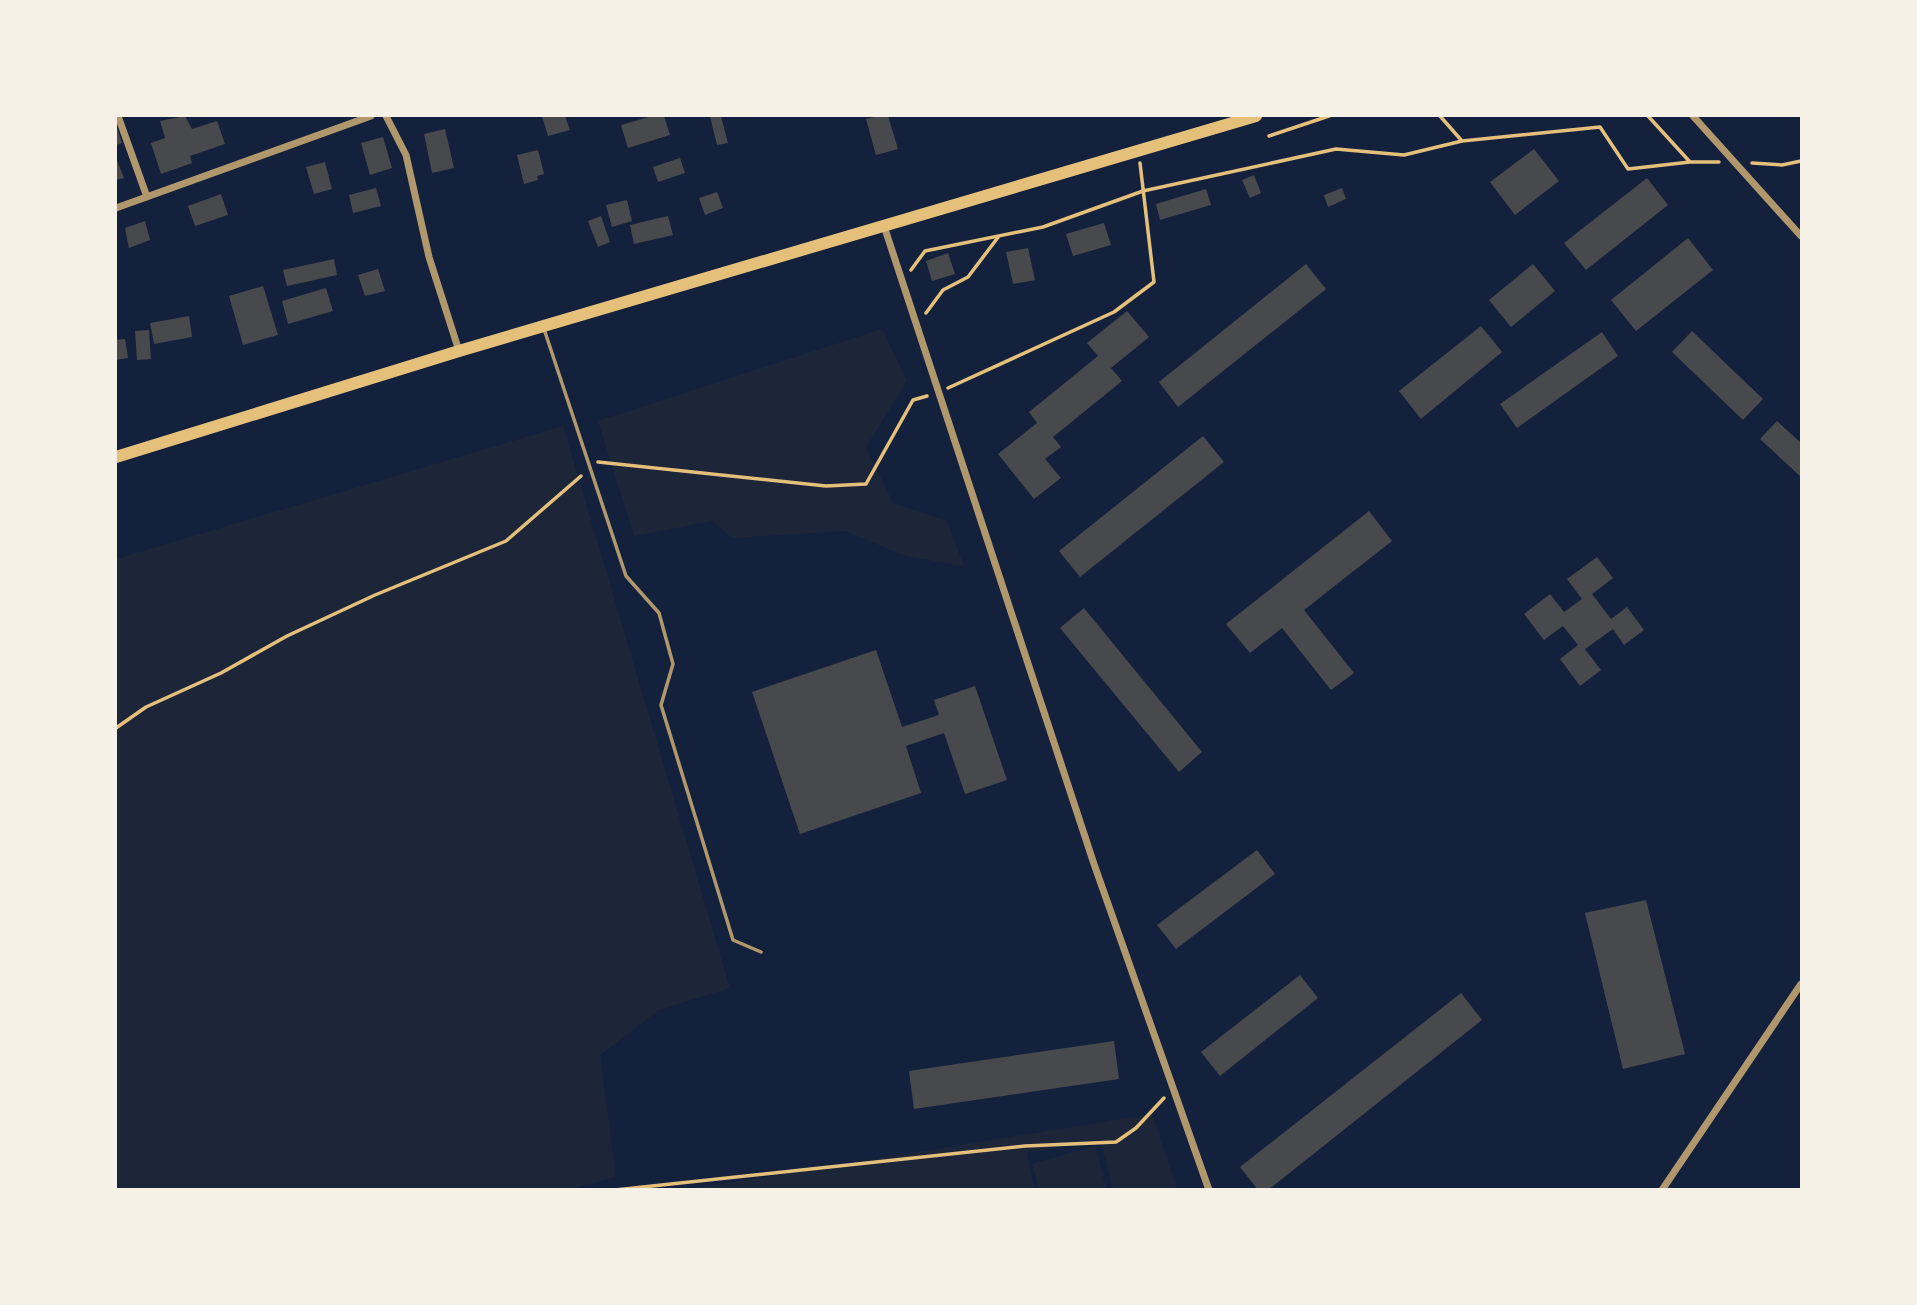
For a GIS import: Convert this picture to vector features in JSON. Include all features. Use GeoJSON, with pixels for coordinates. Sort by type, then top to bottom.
{"type":"FeatureCollection","features":[{"type":"Feature","properties":{"kind":"main road"},"geometry":{"type":"LineString","coordinates":[[116,457],[459,351],[1256,116]]}},
{"type":"Feature","properties":{"kind":"street"},"geometry":{"type":"LineString","coordinates":[[118,116],[147,197]]}},
{"type":"Feature","properties":{"kind":"street"},"geometry":{"type":"LineString","coordinates":[[116,208],[371,116]]}},
{"type":"Feature","properties":{"kind":"street"},"geometry":{"type":"LineString","coordinates":[[386,116],[406,155],[429,257],[459,351]]}},
{"type":"Feature","properties":{"kind":"street"},"geometry":{"type":"LineString","coordinates":[[1693,116],[1739,163],[1801,236]]}},
{"type":"Feature","properties":{"kind":"street"},"geometry":{"type":"LineString","coordinates":[[884,226],[901,285],[1094,864],[1209,1189]]}},
{"type":"Feature","properties":{"kind":"street"},"geometry":{"type":"LineString","coordinates":[[1662,1189],[1801,984]]}},
{"type":"Feature","properties":{"kind":"lane"},"geometry":{"type":"LineString","coordinates":[[544,327],[625,576],[659,613],[673,664],[661,705],[733,940],[761,952]]}},
{"type":"Feature","properties":{"kind":"path"},"geometry":{"type":"LineString","coordinates":[[1269,136],[1335,116]]}},
{"type":"Feature","properties":{"kind":"path"},"geometry":{"type":"LineString","coordinates":[[1440,116],[1462,141]]}},
{"type":"Feature","properties":{"kind":"path"},"geometry":{"type":"LineString","coordinates":[[1648,116],[1690,162]]}},
{"type":"Feature","properties":{"kind":"path"},"geometry":{"type":"LineString","coordinates":[[901,285],[925,251],[1043,227],[1143,191],[1336,149],[1404,155],[1462,141],[1600,127],[1628,169],[1690,162],[1782,165],[1801,161]]}},
{"type":"Feature","properties":{"kind":"path"},"geometry":{"type":"LineString","coordinates":[[116,728],[146,707],[221,673],[286,636],[375,595],[506,541],[598,462],[826,485],[866,484],[913,400],[938,393],[1114,312],[1154,282],[1139,152]]}},
{"type":"Feature","properties":{"kind":"path"},"geometry":{"type":"LineString","coordinates":[[919,338],[926,313],[943,290],[968,277],[1000,235]]}},
{"type":"Feature","properties":{"kind":"path"},"geometry":{"type":"LineString","coordinates":[[615,1189],[1025,1146],[1116,1142],[1136,1128],[1173,1088]]}},
{"type":"Feature","properties":{"kind":"shaded area"},"geometry":{"type":"Polygon","coordinates":[[[882,329],[907,381],[866,447],[893,503],[947,521],[964,566],[905,556],[845,531],[732,538],[712,521],[634,536],[598,421],[882,329]]]}},
{"type":"Feature","properties":{"kind":"shaded area"},"geometry":{"type":"Polygon","coordinates":[[[563,426],[730,988],[659,1010],[600,1055],[616,1177],[566,1190],[116,1190],[116,559],[563,426]]]}},
{"type":"Feature","properties":{"kind":"shaded area"},"geometry":{"type":"Polygon","coordinates":[[[1152,1114],[1177,1189],[1113,1189],[1100,1139],[1027,1153],[1034,1189],[684,1190],[1152,1114]]]}},
{"type":"Feature","properties":{"kind":"shaded area"},"geometry":{"type":"Polygon","coordinates":[[[1096,1146],[1106,1189],[1039,1189],[1032,1164],[1096,1146]]]}},
{"type":"Feature","properties":{"kind":"building"},"geometry":{"type":"Polygon","coordinates":[[[185,116],[192,129],[217,121],[225,144],[190,156],[192,163],[161,174],[151,143],[165,138],[160,121],[185,116]]]}},
{"type":"Feature","properties":{"kind":"building"},"geometry":{"type":"Polygon","coordinates":[[[542,116],[565,116],[570,130],[548,136],[542,116]]]}},
{"type":"Feature","properties":{"kind":"building"},"geometry":{"type":"Polygon","coordinates":[[[652,116],[664,116],[670,135],[628,148],[621,125],[652,116]]]}},
{"type":"Feature","properties":{"kind":"building"},"geometry":{"type":"Polygon","coordinates":[[[710,116],[721,116],[728,143],[717,145],[710,116]]]}},
{"type":"Feature","properties":{"kind":"building"},"geometry":{"type":"Polygon","coordinates":[[[888,116],[898,149],[876,155],[866,119],[888,116]]]}},
{"type":"Feature","properties":{"kind":"building"},"geometry":{"type":"Polygon","coordinates":[[[116,125],[122,143],[116,145],[116,125]]]}},
{"type":"Feature","properties":{"kind":"building"},"geometry":{"type":"Polygon","coordinates":[[[445,129],[454,168],[432,173],[424,134],[445,129]]]}},
{"type":"Feature","properties":{"kind":"building"},"geometry":{"type":"Polygon","coordinates":[[[383,137],[392,168],[370,175],[361,143],[383,137]]]}},
{"type":"Feature","properties":{"kind":"building"},"geometry":{"type":"Polygon","coordinates":[[[1534,149],[1559,181],[1515,215],[1490,182],[1534,149]]]}},
{"type":"Feature","properties":{"kind":"building"},"geometry":{"type":"Polygon","coordinates":[[[538,150],[544,174],[537,176],[538,180],[524,184],[517,155],[538,150]]]}},
{"type":"Feature","properties":{"kind":"building"},"geometry":{"type":"Polygon","coordinates":[[[116,158],[124,178],[116,180],[116,158]]]}},
{"type":"Feature","properties":{"kind":"building"},"geometry":{"type":"Polygon","coordinates":[[[680,158],[685,173],[658,182],[653,167],[680,158]]]}},
{"type":"Feature","properties":{"kind":"building"},"geometry":{"type":"Polygon","coordinates":[[[325,162],[332,189],[314,194],[306,167],[325,162]]]}},
{"type":"Feature","properties":{"kind":"building"},"geometry":{"type":"Polygon","coordinates":[[[1254,175],[1261,193],[1250,198],[1242,180],[1254,175]]]}},
{"type":"Feature","properties":{"kind":"building"},"geometry":{"type":"Polygon","coordinates":[[[1647,178],[1668,205],[1586,270],[1564,243],[1647,178]]]}},
{"type":"Feature","properties":{"kind":"building"},"geometry":{"type":"Polygon","coordinates":[[[376,188],[381,206],[353,213],[349,195],[376,188]]]}},
{"type":"Feature","properties":{"kind":"building"},"geometry":{"type":"Polygon","coordinates":[[[1342,188],[1346,199],[1328,207],[1324,195],[1342,188]]]}},
{"type":"Feature","properties":{"kind":"building"},"geometry":{"type":"Polygon","coordinates":[[[1206,189],[1211,205],[1160,220],[1156,204],[1206,189]]]}},
{"type":"Feature","properties":{"kind":"building"},"geometry":{"type":"Polygon","coordinates":[[[717,192],[723,208],[705,215],[699,198],[717,192]]]}},
{"type":"Feature","properties":{"kind":"building"},"geometry":{"type":"Polygon","coordinates":[[[221,194],[228,215],[195,226],[188,206],[221,194]]]}},
{"type":"Feature","properties":{"kind":"building"},"geometry":{"type":"Polygon","coordinates":[[[627,200],[632,221],[612,227],[606,205],[627,200]]]}},
{"type":"Feature","properties":{"kind":"building"},"geometry":{"type":"Polygon","coordinates":[[[601,216],[610,242],[598,247],[588,221],[601,216]]]}},
{"type":"Feature","properties":{"kind":"building"},"geometry":{"type":"Polygon","coordinates":[[[668,216],[673,235],[634,244],[630,225],[668,216]]]}},
{"type":"Feature","properties":{"kind":"building"},"geometry":{"type":"Polygon","coordinates":[[[145,221],[150,240],[129,248],[125,228],[145,221]]]}},
{"type":"Feature","properties":{"kind":"building"},"geometry":{"type":"Polygon","coordinates":[[[1104,223],[1111,245],[1073,256],[1066,234],[1104,223]]]}},
{"type":"Feature","properties":{"kind":"building"},"geometry":{"type":"Polygon","coordinates":[[[1688,238],[1713,270],[1636,331],[1611,300],[1688,238]]]}},
{"type":"Feature","properties":{"kind":"building"},"geometry":{"type":"Polygon","coordinates":[[[1028,248],[1035,280],[1013,284],[1006,252],[1028,248]]]}},
{"type":"Feature","properties":{"kind":"building"},"geometry":{"type":"Polygon","coordinates":[[[948,253],[955,274],[932,281],[926,261],[948,253]]]}},
{"type":"Feature","properties":{"kind":"building"},"geometry":{"type":"Polygon","coordinates":[[[334,259],[337,275],[287,286],[283,270],[334,259]]]}},
{"type":"Feature","properties":{"kind":"building"},"geometry":{"type":"Polygon","coordinates":[[[1306,264],[1326,289],[1178,407],[1159,382],[1306,264]]]}},
{"type":"Feature","properties":{"kind":"building"},"geometry":{"type":"Polygon","coordinates":[[[1533,264],[1555,291],[1511,327],[1489,300],[1533,264]]]}},
{"type":"Feature","properties":{"kind":"building"},"geometry":{"type":"Polygon","coordinates":[[[378,269],[385,291],[365,296],[358,275],[378,269]]]}},
{"type":"Feature","properties":{"kind":"building"},"geometry":{"type":"Polygon","coordinates":[[[263,286],[278,335],[243,345],[229,296],[263,286]]]}},
{"type":"Feature","properties":{"kind":"building"},"geometry":{"type":"Polygon","coordinates":[[[326,288],[333,311],[288,324],[282,301],[326,288]]]}},
{"type":"Feature","properties":{"kind":"building"},"geometry":{"type":"Polygon","coordinates":[[[1127,311],[1149,337],[1111,368],[1122,381],[1053,437],[1061,447],[1045,459],[1061,478],[1034,499],[998,454],[1037,423],[1029,412],[1098,356],[1087,343],[1127,311]]]}},
{"type":"Feature","properties":{"kind":"building"},"geometry":{"type":"Polygon","coordinates":[[[189,316],[192,337],[154,344],[150,323],[189,316]]]}},
{"type":"Feature","properties":{"kind":"building"},"geometry":{"type":"Polygon","coordinates":[[[1481,326],[1502,352],[1421,419],[1399,391],[1481,326]]]}},
{"type":"Feature","properties":{"kind":"building"},"geometry":{"type":"Polygon","coordinates":[[[149,330],[151,359],[137,360],[135,331],[149,330]]]}},
{"type":"Feature","properties":{"kind":"building"},"geometry":{"type":"Polygon","coordinates":[[[1692,331],[1763,399],[1743,420],[1672,352],[1692,331]]]}},
{"type":"Feature","properties":{"kind":"building"},"geometry":{"type":"Polygon","coordinates":[[[1602,332],[1618,356],[1517,428],[1500,404],[1602,332]]]}},
{"type":"Feature","properties":{"kind":"building"},"geometry":{"type":"Polygon","coordinates":[[[125,339],[128,358],[116,360],[116,340],[125,339]]]}},
{"type":"Feature","properties":{"kind":"building"},"geometry":{"type":"Polygon","coordinates":[[[1777,421],[1801,443],[1801,477],[1760,439],[1777,421]]]}},
{"type":"Feature","properties":{"kind":"building"},"geometry":{"type":"Polygon","coordinates":[[[1203,436],[1224,462],[1080,577],[1059,551],[1203,436]]]}},
{"type":"Feature","properties":{"kind":"building"},"geometry":{"type":"Polygon","coordinates":[[[1369,511],[1392,541],[1304,610],[1354,673],[1331,690],[1282,628],[1250,653],[1226,624],[1369,511]]]}},
{"type":"Feature","properties":{"kind":"building"},"geometry":{"type":"Polygon","coordinates":[[[1597,557],[1613,578],[1592,594],[1611,619],[1627,607],[1644,630],[1624,645],[1613,629],[1585,649],[1601,670],[1580,686],[1560,659],[1578,645],[1563,626],[1544,640],[1524,614],[1550,594],[1564,612],[1582,599],[1567,579],[1597,557]]]}},
{"type":"Feature","properties":{"kind":"building"},"geometry":{"type":"Polygon","coordinates":[[[1084,608],[1202,752],[1179,772],[1060,628],[1084,608]]]}},
{"type":"Feature","properties":{"kind":"building"},"geometry":{"type":"Polygon","coordinates":[[[876,650],[902,727],[939,715],[934,700],[975,686],[1007,780],[965,794],[944,733],[906,746],[921,793],[800,834],[752,692],[876,650]]]}},
{"type":"Feature","properties":{"kind":"building"},"geometry":{"type":"Polygon","coordinates":[[[1257,850],[1275,874],[1176,949],[1157,925],[1257,850]]]}},
{"type":"Feature","properties":{"kind":"building"},"geometry":{"type":"Polygon","coordinates":[[[1646,900],[1685,1054],[1623,1069],[1585,913],[1646,900]]]}},
{"type":"Feature","properties":{"kind":"building"},"geometry":{"type":"Polygon","coordinates":[[[1300,975],[1318,998],[1220,1076],[1201,1052],[1300,975]]]}},
{"type":"Feature","properties":{"kind":"building"},"geometry":{"type":"Polygon","coordinates":[[[1461,993],[1482,1020],[1268,1190],[1258,1190],[1240,1167],[1461,993]]]}},
{"type":"Feature","properties":{"kind":"building"},"geometry":{"type":"Polygon","coordinates":[[[1114,1041],[1119,1079],[914,1109],[909,1071],[1114,1041]]]}}]}
